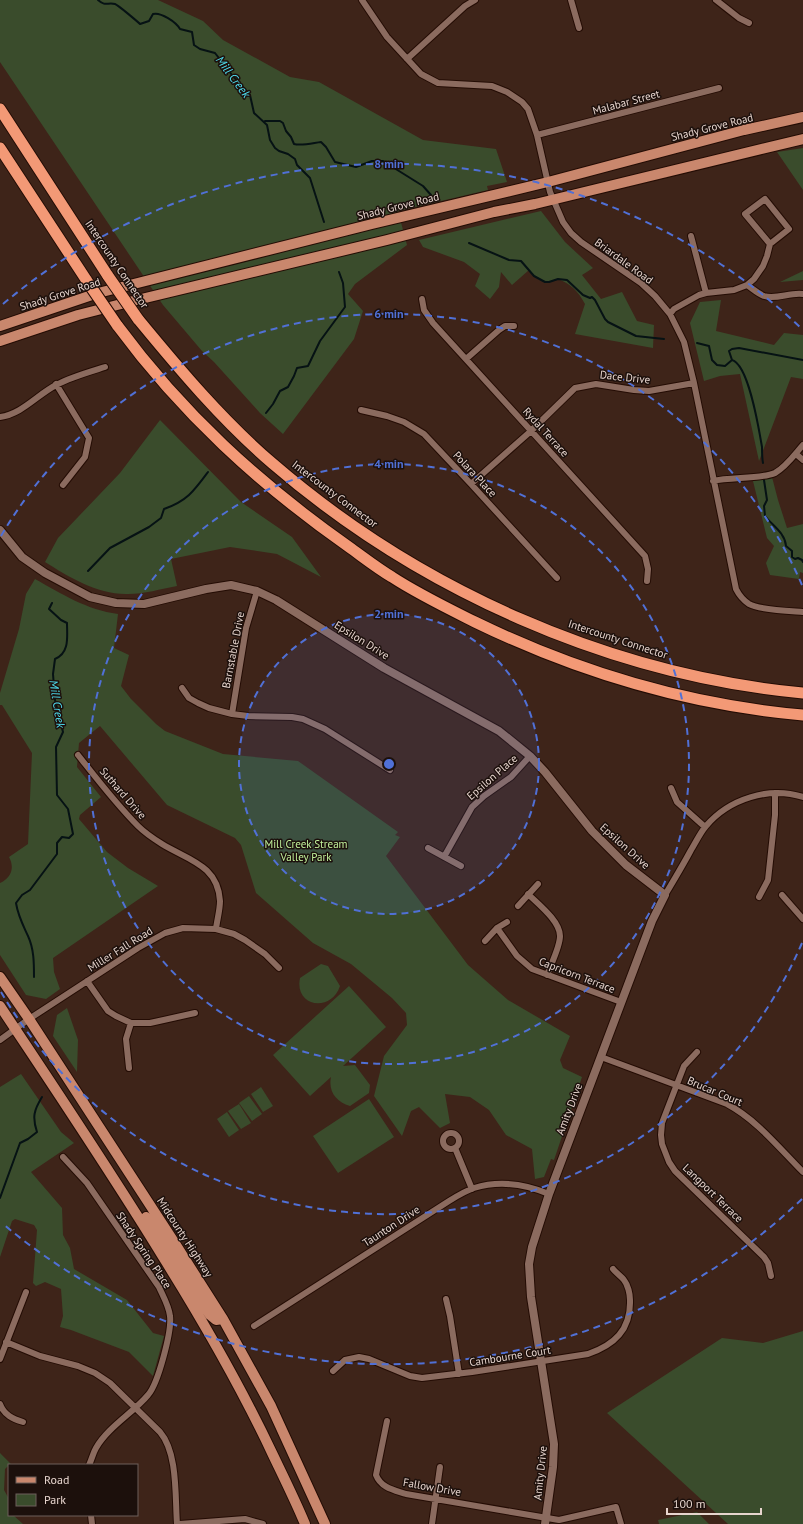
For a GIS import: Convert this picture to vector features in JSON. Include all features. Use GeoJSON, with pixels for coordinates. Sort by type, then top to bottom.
{"type":"FeatureCollection","features":[{"type":"Feature","properties":{"kind":"highway","name":"Intercounty Connector"},"geometry":{"type":"LineString","coordinates":[[0,109],[108,276],[138,319],[179,368],[210,404],[273,464],[341,516],[381,544],[430,574],[503,611],[582,643],[625,657],[691,675],[803,693]]}},
{"type":"Feature","properties":{"kind":"highway"},"geometry":{"type":"LineString","coordinates":[[0,148],[116,324],[147,365],[190,412],[231,453],[273,491],[392,578],[446,608],[500,634],[563,660],[660,691],[719,704],[803,716]]}},
{"type":"Feature","properties":{"kind":"main road","name":"Shady Grove Road"},"geometry":{"type":"LineString","coordinates":[[0,326],[98,293],[372,224],[548,182],[744,130],[803,117]]}},
{"type":"Feature","properties":{"kind":"main road"},"geometry":{"type":"LineString","coordinates":[[0,341],[78,315],[144,298],[387,240],[494,212],[803,139]]}},
{"type":"Feature","properties":{"kind":"main road","name":"Midcounty Highway"},"geometry":{"type":"LineString","coordinates":[[0,977],[29,1019],[223,1319],[271,1406],[325,1524]]}},
{"type":"Feature","properties":{"kind":"main road"},"geometry":{"type":"LineString","coordinates":[[0,1006],[112,1174],[225,1359],[254,1414],[305,1524]]}},
{"type":"Feature","properties":{"kind":"main road"},"geometry":{"type":"LineString","coordinates":[[112,1174],[121,1181],[179,1265],[210,1315],[216,1320],[223,1319]]}},
{"type":"Feature","properties":{"kind":"street","name":"Briardale Road"},"geometry":{"type":"LineString","coordinates":[[362,0],[387,37],[421,74],[438,83],[492,86],[506,92],[522,102],[528,109],[537,135],[553,199],[563,222],[571,233],[581,242],[641,283],[655,296],[670,314],[684,342],[694,382],[733,580],[739,595],[749,604],[803,612]]}},
{"type":"Feature","properties":{"kind":"street"},"geometry":{"type":"LineString","coordinates":[[407,59],[465,6],[475,0]]}},
{"type":"Feature","properties":{"kind":"street"},"geometry":{"type":"LineString","coordinates":[[571,0],[579,28]]}},
{"type":"Feature","properties":{"kind":"street"},"geometry":{"type":"LineString","coordinates":[[716,0],[739,18],[749,23]]}},
{"type":"Feature","properties":{"kind":"street","name":"Malabar Street"},"geometry":{"type":"LineString","coordinates":[[537,135],[719,88]]}},
{"type":"Feature","properties":{"kind":"street"},"geometry":{"type":"LineString","coordinates":[[670,314],[674,309],[706,293],[734,290],[747,285],[754,279],[763,266],[770,244],[789,229],[765,199],[745,214],[770,244]]}},
{"type":"Feature","properties":{"kind":"street"},"geometry":{"type":"LineString","coordinates":[[691,236],[706,293]]}},
{"type":"Feature","properties":{"kind":"street"},"geometry":{"type":"LineString","coordinates":[[747,285],[754,291],[765,296],[774,297],[803,294]]}},
{"type":"Feature","properties":{"kind":"street","name":"Rydal Terrace"},"geometry":{"type":"LineString","coordinates":[[422,299],[424,310],[433,323],[645,556],[648,569],[647,581]]}},
{"type":"Feature","properties":{"kind":"street"},"geometry":{"type":"LineString","coordinates":[[466,359],[499,330],[505,326],[514,326]]}},
{"type":"Feature","properties":{"kind":"street"},"geometry":{"type":"LineString","coordinates":[[0,417],[16,412],[56,384],[105,367]]}},
{"type":"Feature","properties":{"kind":"street","name":"Dace Drive"},"geometry":{"type":"LineString","coordinates":[[471,484],[575,388],[588,384],[596,384],[649,391],[694,382]]}},
{"type":"Feature","properties":{"kind":"street"},"geometry":{"type":"LineString","coordinates":[[56,384],[89,438],[84,457],[63,485]]}},
{"type":"Feature","properties":{"kind":"street","name":"Polara Place"},"geometry":{"type":"LineString","coordinates":[[361,410],[387,416],[404,422],[424,434],[556,578]]}},
{"type":"Feature","properties":{"kind":"street"},"geometry":{"type":"LineString","coordinates":[[713,481],[765,476],[774,473],[796,454],[803,445]]}},
{"type":"Feature","properties":{"kind":"street"},"geometry":{"type":"LineString","coordinates":[[796,454],[803,460]]}},
{"type":"Feature","properties":{"kind":"street","name":"Epsilon Drive"},"geometry":{"type":"LineString","coordinates":[[0,530],[22,557],[44,573],[90,597],[116,603],[144,604],[206,589],[231,585],[257,591],[276,600],[384,668],[499,731],[530,756],[545,772],[592,831],[626,865],[665,895]]}},
{"type":"Feature","properties":{"kind":"street","name":"Barnstable Drive"},"geometry":{"type":"LineString","coordinates":[[232,714],[246,628],[257,591]]}},
{"type":"Feature","properties":{"kind":"street"},"geometry":{"type":"LineString","coordinates":[[182,688],[189,698],[198,703],[209,708],[232,714],[292,717],[303,719],[325,729],[390,770]]}},
{"type":"Feature","properties":{"kind":"street","name":"Suthard Drive"},"geometry":{"type":"LineString","coordinates":[[78,755],[138,827],[162,844],[196,862],[205,868],[212,876],[217,886],[220,902],[216,929]]}},
{"type":"Feature","properties":{"kind":"street","name":"Epsilon Place"},"geometry":{"type":"LineString","coordinates":[[444,857],[472,807],[484,796],[511,777],[530,756]]}},
{"type":"Feature","properties":{"kind":"street"},"geometry":{"type":"LineString","coordinates":[[671,788],[677,802],[705,827]]}},
{"type":"Feature","properties":{"kind":"street"},"geometry":{"type":"LineString","coordinates":[[759,897],[768,880],[775,815],[775,793]]}},
{"type":"Feature","properties":{"kind":"street","name":"Amity Drive"},"geometry":{"type":"LineString","coordinates":[[545,1520],[553,1467],[554,1444],[531,1297],[529,1264],[536,1233],[549,1194],[652,921],[665,895],[705,827],[727,807],[757,795],[775,793],[803,797]]}},
{"type":"Feature","properties":{"kind":"street"},"geometry":{"type":"LineString","coordinates":[[428,848],[461,866]]}},
{"type":"Feature","properties":{"kind":"street"},"geometry":{"type":"LineString","coordinates":[[518,906],[538,884]]}},
{"type":"Feature","properties":{"kind":"street"},"geometry":{"type":"LineString","coordinates":[[528,894],[548,914],[557,926],[560,935],[547,975]]}},
{"type":"Feature","properties":{"kind":"street"},"geometry":{"type":"LineString","coordinates":[[782,895],[803,918]]}},
{"type":"Feature","properties":{"kind":"street"},"geometry":{"type":"LineString","coordinates":[[486,941],[497,928],[506,922]]}},
{"type":"Feature","properties":{"kind":"street","name":"Miller Fall Road"},"geometry":{"type":"LineString","coordinates":[[0,1040],[16,1030],[29,1019],[138,948],[165,933],[183,928],[216,929],[234,934],[265,954],[279,968]]}},
{"type":"Feature","properties":{"kind":"street","name":"Capricorn Terrace"},"geometry":{"type":"LineString","coordinates":[[497,928],[517,956],[532,969],[621,1002]]}},
{"type":"Feature","properties":{"kind":"street"},"geometry":{"type":"LineString","coordinates":[[87,981],[108,1011],[131,1023],[150,1023],[195,1013]]}},
{"type":"Feature","properties":{"kind":"street"},"geometry":{"type":"LineString","coordinates":[[129,1068],[126,1039],[131,1023]]}},
{"type":"Feature","properties":{"kind":"street","name":"Langport Terrace"},"geometry":{"type":"LineString","coordinates":[[697,1052],[684,1066],[664,1114],[661,1135],[664,1154],[668,1162],[675,1170],[764,1257],[768,1263],[771,1276]]}},
{"type":"Feature","properties":{"kind":"street","name":"Brucar Court"},"geometry":{"type":"LineString","coordinates":[[601,1057],[727,1104],[745,1115],[803,1172]]}},
{"type":"Feature","properties":{"kind":"street"},"geometry":{"type":"LineString","coordinates":[[455,1148],[472,1188]]}},
{"type":"Feature","properties":{"kind":"street","name":"Shady Spring Place"},"geometry":{"type":"LineString","coordinates":[[62,1157],[87,1183],[159,1287],[167,1304],[170,1316],[167,1340],[155,1386],[148,1396],[104,1438],[96,1448],[89,1464]]}},
{"type":"Feature","properties":{"kind":"street","name":"Taunton Drive"},"geometry":{"type":"LineString","coordinates":[[254,1326],[449,1201],[472,1188],[490,1184],[512,1184],[536,1189],[549,1194]]}},
{"type":"Feature","properties":{"kind":"street","name":"Cambourne Court"},"geometry":{"type":"LineString","coordinates":[[334,1371],[345,1360],[359,1357],[369,1359],[410,1376],[422,1378],[459,1374],[588,1354],[603,1349],[621,1333],[630,1309],[630,1296],[627,1285],[624,1279],[613,1269]]}},
{"type":"Feature","properties":{"kind":"street"},"geometry":{"type":"LineString","coordinates":[[0,1360],[26,1292]]}},
{"type":"Feature","properties":{"kind":"street"},"geometry":{"type":"LineString","coordinates":[[446,1299],[459,1374]]}},
{"type":"Feature","properties":{"kind":"street"},"geometry":{"type":"LineString","coordinates":[[6,1342],[40,1356],[78,1366],[95,1373],[110,1382],[160,1432],[169,1445],[172,1456],[179,1524],[245,1519],[263,1524]]}},
{"type":"Feature","properties":{"kind":"street"},"geometry":{"type":"LineString","coordinates":[[0,1404],[4,1412],[9,1416],[23,1422]]}},
{"type":"Feature","properties":{"kind":"street","name":"Fallow Drive"},"geometry":{"type":"LineString","coordinates":[[387,1421],[376,1475],[378,1480],[384,1486],[393,1490],[406,1494],[435,1498],[545,1520],[565,1519],[616,1507],[621,1524]]}},
{"type":"Feature","properties":{"kind":"street"},"geometry":{"type":"LineString","coordinates":[[432,1524],[440,1467]]}},
{"type":"Feature","properties":{"kind":"green space"},"geometry":{"type":"Polygon","coordinates":[[[0,0],[158,0],[203,21],[223,40],[290,77],[319,82],[423,140],[496,149],[507,182],[487,186],[488,190],[398,211],[407,245],[355,284],[348,294],[363,311],[354,339],[283,434],[260,413],[214,362],[202,351],[163,305],[0,62],[0,0]]]}},
{"type":"Feature","properties":{"kind":"green space"},"geometry":{"type":"Polygon","coordinates":[[[803,148],[803,190],[777,152],[803,148]]]}},
{"type":"Feature","properties":{"kind":"green space"},"geometry":{"type":"Polygon","coordinates":[[[541,211],[565,242],[593,268],[582,275],[601,299],[622,292],[637,321],[654,325],[653,348],[575,334],[585,304],[580,295],[574,288],[563,281],[558,279],[545,282],[536,277],[529,270],[512,285],[501,272],[499,287],[490,299],[475,286],[480,274],[464,262],[423,247],[419,240],[541,211]]]}},
{"type":"Feature","properties":{"kind":"green space"},"geometry":{"type":"Polygon","coordinates":[[[803,271],[803,280],[780,282],[803,271]]]}},
{"type":"Feature","properties":{"kind":"green space"},"geometry":{"type":"Polygon","coordinates":[[[721,300],[716,331],[774,345],[784,333],[803,335],[803,379],[791,377],[759,461],[740,374],[720,376],[704,381],[690,323],[700,302],[721,300]]]}},
{"type":"Feature","properties":{"kind":"green space"},"geometry":{"type":"Polygon","coordinates":[[[160,420],[241,502],[292,537],[321,577],[277,554],[230,547],[171,559],[177,586],[140,593],[117,594],[106,592],[84,584],[45,562],[58,538],[120,473],[160,420]]]}},
{"type":"Feature","properties":{"kind":"green space"},"geometry":{"type":"Polygon","coordinates":[[[772,477],[787,528],[803,524],[803,573],[800,572],[799,579],[770,575],[766,563],[774,546],[767,538],[753,481],[772,477]]]}},
{"type":"Feature","properties":{"kind":"green space","name":"Mill Creek Stream Valley Park"},"geometry":{"type":"Polygon","coordinates":[[[35,579],[65,596],[85,605],[118,614],[114,648],[129,655],[121,686],[131,699],[165,731],[223,754],[298,761],[398,832],[395,835],[400,837],[386,856],[468,965],[508,1000],[570,1036],[560,1060],[563,1068],[582,1077],[554,1160],[551,1159],[544,1177],[535,1179],[532,1149],[506,1135],[489,1110],[470,1097],[445,1094],[450,1123],[440,1128],[419,1107],[411,1111],[402,1136],[374,1096],[384,1056],[407,1025],[406,1013],[392,998],[351,964],[313,943],[256,893],[241,845],[235,838],[167,805],[100,726],[79,743],[77,767],[101,797],[80,815],[79,819],[107,852],[128,868],[158,886],[53,958],[54,972],[60,989],[46,999],[26,995],[0,955],[0,883],[7,878],[11,872],[12,865],[9,857],[28,844],[32,753],[2,705],[0,705],[0,693],[19,629],[26,594],[35,579]]]}},
{"type":"Feature","properties":{"kind":"green space"},"geometry":{"type":"Polygon","coordinates":[[[321,964],[328,966],[340,986],[335,995],[329,1000],[322,1003],[314,1003],[302,995],[300,978],[321,964]]]}},
{"type":"Feature","properties":{"kind":"green space"},"geometry":{"type":"Polygon","coordinates":[[[349,986],[386,1027],[343,1066],[355,1065],[370,1085],[369,1093],[350,1106],[341,1102],[334,1095],[330,1082],[331,1077],[310,1096],[273,1055],[349,986]]]}},
{"type":"Feature","properties":{"kind":"green space"},"geometry":{"type":"Polygon","coordinates":[[[67,1008],[78,1040],[77,1072],[53,1036],[57,1015],[67,1008]]]}},
{"type":"Feature","properties":{"kind":"green space"},"geometry":{"type":"Polygon","coordinates":[[[21,1074],[61,1132],[74,1143],[31,1172],[62,1208],[63,1235],[70,1248],[74,1269],[127,1300],[153,1333],[164,1336],[153,1376],[129,1352],[60,1327],[63,1316],[61,1289],[45,1282],[36,1286],[33,1283],[37,1230],[34,1225],[15,1219],[12,1221],[0,1257],[0,1087],[21,1074]]]}},
{"type":"Feature","properties":{"kind":"green space"},"geometry":{"type":"Polygon","coordinates":[[[261,1087],[273,1106],[263,1112],[251,1094],[261,1087]]]}},
{"type":"Feature","properties":{"kind":"green space"},"geometry":{"type":"Polygon","coordinates":[[[249,1096],[262,1114],[252,1121],[239,1103],[249,1096]]]}},
{"type":"Feature","properties":{"kind":"green space"},"geometry":{"type":"Polygon","coordinates":[[[369,1099],[394,1137],[338,1173],[313,1136],[369,1099]]]}},
{"type":"Feature","properties":{"kind":"green space"},"geometry":{"type":"Polygon","coordinates":[[[239,1104],[251,1123],[241,1129],[228,1111],[239,1104]]]}},
{"type":"Feature","properties":{"kind":"green space"},"geometry":{"type":"Polygon","coordinates":[[[227,1112],[239,1130],[229,1137],[217,1119],[227,1112]]]}},
{"type":"Feature","properties":{"kind":"green space"},"geometry":{"type":"Polygon","coordinates":[[[803,1331],[803,1524],[728,1524],[607,1413],[722,1338],[763,1343],[803,1331]]]}},
{"type":"Feature","properties":{"kind":"green space"},"geometry":{"type":"Polygon","coordinates":[[[0,1453],[11,1464],[8,1464],[5,1469],[4,1490],[8,1497],[8,1516],[14,1516],[23,1524],[0,1524],[0,1453]]]}},
{"type":"Feature","properties":{"kind":"green space"},"geometry":{"type":"Polygon","coordinates":[[[697,1512],[709,1524],[659,1524],[658,1520],[697,1512]]]}},
{"type":"Feature","properties":{"kind":"waterway","name":"Mill Creek"},"geometry":{"type":"LineString","coordinates":[[98,0],[105,4],[115,4],[140,24],[149,21],[153,14],[164,16],[180,29],[192,32],[194,45],[200,49],[215,53],[250,95],[254,113],[267,125],[270,140],[275,148],[295,159],[297,165],[310,178],[324,222]]}},
{"type":"Feature","properties":{"kind":"waterway"},"geometry":{"type":"LineString","coordinates":[[265,121],[280,121],[283,123],[294,144],[304,145],[321,142],[326,147],[335,162],[356,167],[372,161],[383,161],[423,186],[431,195]]}},
{"type":"Feature","properties":{"kind":"waterway"},"geometry":{"type":"LineString","coordinates":[[469,243],[509,260],[521,261],[534,276],[545,282],[558,279],[567,280],[583,295],[590,298],[592,297],[595,300],[608,322],[636,336],[664,339]]}},
{"type":"Feature","properties":{"kind":"waterway","name":"Mill Creek"},"geometry":{"type":"LineString","coordinates":[[266,413],[280,391],[288,387],[297,368],[308,366],[320,341],[345,307],[343,283],[339,272]]}},
{"type":"Feature","properties":{"kind":"waterway"},"geometry":{"type":"LineString","coordinates":[[697,343],[709,346],[712,360],[717,365],[725,366],[732,360],[729,351],[739,348],[803,360]]}},
{"type":"Feature","properties":{"kind":"waterway"},"geometry":{"type":"LineString","coordinates":[[732,360],[738,364],[748,385],[762,447],[763,463]]}},
{"type":"Feature","properties":{"kind":"waterway","name":"Mill Creek"},"geometry":{"type":"LineString","coordinates":[[88,571],[110,548],[149,527],[161,518],[164,509],[179,503],[189,495],[208,472]]}},
{"type":"Feature","properties":{"kind":"waterway"},"geometry":{"type":"LineString","coordinates":[[764,480],[767,500],[764,506],[765,516],[781,533],[786,546],[792,551],[792,557],[795,559],[798,558],[803,562]]}},
{"type":"Feature","properties":{"kind":"waterway","name":"Mill Creek"},"geometry":{"type":"LineString","coordinates":[[34,977],[33,951],[19,916],[16,903],[22,895],[30,890],[57,854],[57,843],[62,837],[69,838],[73,834],[68,809],[57,795],[56,747],[63,732],[55,700],[53,674],[55,659],[63,653],[67,644],[67,623],[61,620],[49,609],[52,603]]}},
{"type":"Feature","properties":{"kind":"waterway","name":"Mill Creek"},"geometry":{"type":"LineString","coordinates":[[0,1198],[20,1143],[37,1132],[34,1118],[37,1106],[42,1097]]}}]}
